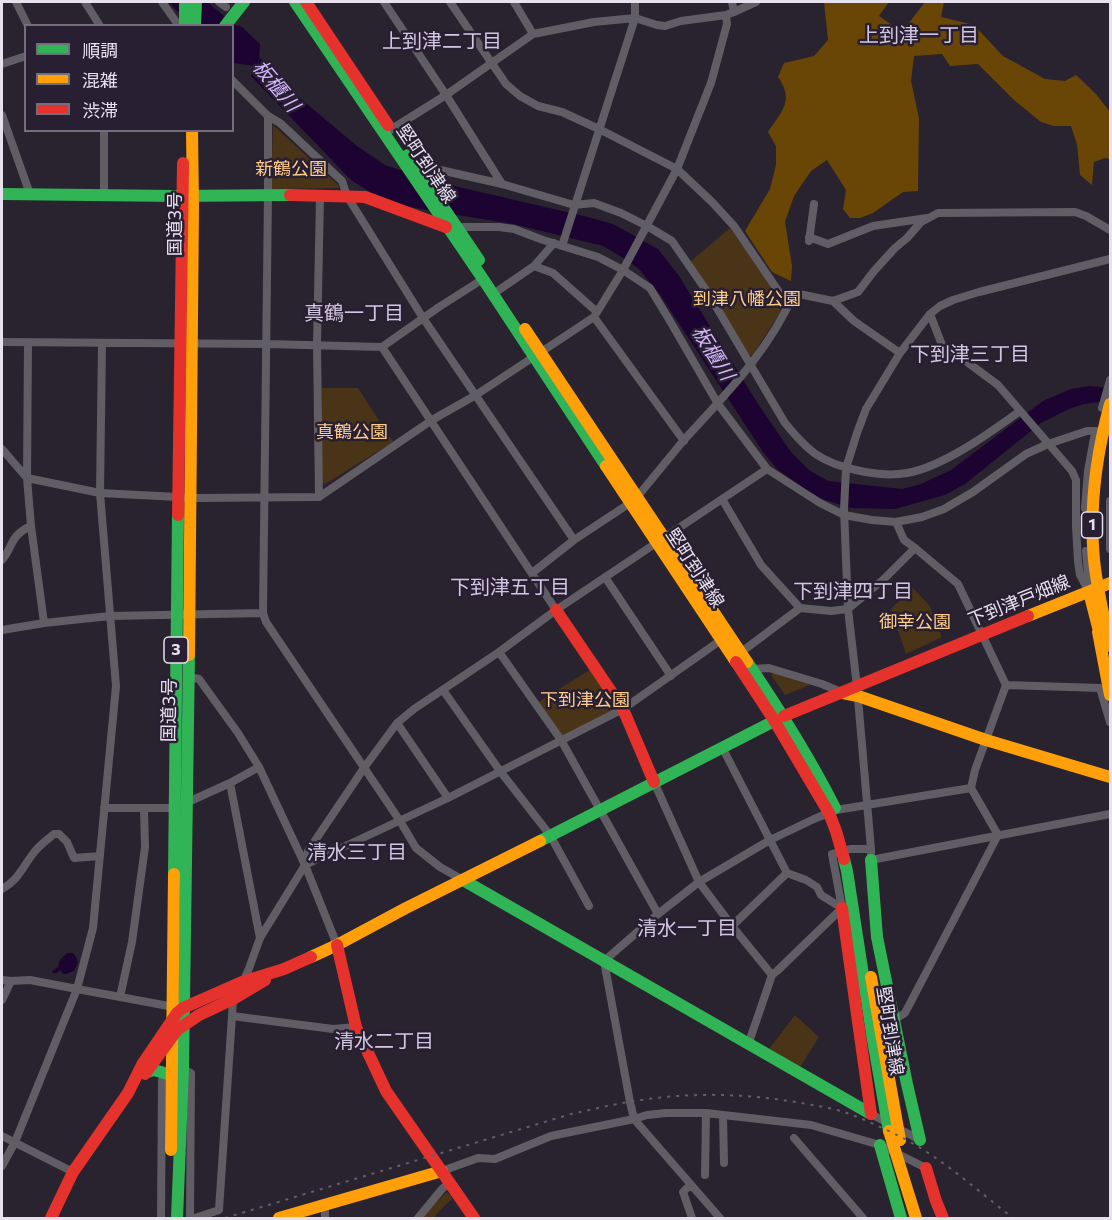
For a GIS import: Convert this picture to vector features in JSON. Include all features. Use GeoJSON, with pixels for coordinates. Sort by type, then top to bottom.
{"type":"FeatureCollection","features":[{"type":"Feature","properties":{"kind":"main road"},"geometry":{"type":"LineString","coordinates":[[185,2],[186,24]]}},
{"type":"Feature","properties":{"kind":"main road"},"geometry":{"type":"LineString","coordinates":[[186,24],[196,2]]}},
{"type":"Feature","properties":{"kind":"main road"},"geometry":{"type":"LineString","coordinates":[[216,24],[226,12],[244,2]]}},
{"type":"Feature","properties":{"kind":"main road","name":"堅町到津線"},"geometry":{"type":"LineString","coordinates":[[295,2],[414,168],[483,279],[538,355],[661,540],[752,669],[778,718]]}},
{"type":"Feature","properties":{"kind":"main road","name":"堅町到津線"},"geometry":{"type":"LineString","coordinates":[[306,2],[387,131]]}},
{"type":"Feature","properties":{"kind":"main road","name":"国道3号"},"geometry":{"type":"LineString","coordinates":[[183,132],[188,196]]}},
{"type":"Feature","properties":{"kind":"main road","name":"国道3号"},"geometry":{"type":"LineString","coordinates":[[170,1218],[183,1069],[177,1023],[188,196],[192,132]]}},
{"type":"Feature","properties":{"kind":"main road"},"geometry":{"type":"LineString","coordinates":[[2,194],[365,197],[449,223]]}},
{"type":"Feature","properties":{"kind":"main road","name":"堅町到津線"},"geometry":{"type":"LineString","coordinates":[[449,223],[499,290],[538,355]]}},
{"type":"Feature","properties":{"kind":"main road","name":"1"},"geometry":{"type":"LineString","coordinates":[[1110,404],[1095,471],[1092,532],[1097,584],[1110,646]]}},
{"type":"Feature","properties":{"kind":"main road"},"geometry":{"type":"LineString","coordinates":[[1110,433],[1101,484],[1100,532],[1101,557],[1110,610]]}},
{"type":"Feature","properties":{"kind":"main road","name":"堅町到津線"},"geometry":{"type":"LineString","coordinates":[[661,540],[721,640],[819,776],[846,850],[847,871],[897,1125],[924,1218]]}},
{"type":"Feature","properties":{"kind":"main road","name":"下到津戸畑線"},"geometry":{"type":"LineString","coordinates":[[858,691],[983,635],[1110,583]]}},
{"type":"Feature","properties":{"kind":"main road"},"geometry":{"type":"LineString","coordinates":[[1089,592],[1109,675],[1110,694]]}},
{"type":"Feature","properties":{"kind":"main road"},"geometry":{"type":"LineString","coordinates":[[556,610],[623,709],[654,782]]}},
{"type":"Feature","properties":{"kind":"main road","name":"国道3号"},"geometry":{"type":"LineString","coordinates":[[180,806],[188,677],[183,614]]}},
{"type":"Feature","properties":{"kind":"main road"},"geometry":{"type":"LineString","coordinates":[[128,1093],[143,1063],[177,1023],[199,1015],[240,991],[337,945],[778,718],[841,692],[858,691],[986,740],[1110,777]]}},
{"type":"Feature","properties":{"kind":"main road"},"geometry":{"type":"LineString","coordinates":[[871,854],[877,937],[920,1140]]}},
{"type":"Feature","properties":{"kind":"main road"},"geometry":{"type":"LineString","coordinates":[[463,880],[871,1114]]}},
{"type":"Feature","properties":{"kind":"main road"},"geometry":{"type":"LineString","coordinates":[[842,910],[871,1114]]}},
{"type":"Feature","properties":{"kind":"main road"},"geometry":{"type":"LineString","coordinates":[[337,945],[356,1027],[386,1091],[474,1218]]}},
{"type":"Feature","properties":{"kind":"main road","name":"堅町到津線"},"geometry":{"type":"LineString","coordinates":[[863,948],[888,1126],[916,1218]]}},
{"type":"Feature","properties":{"kind":"main road"},"geometry":{"type":"LineString","coordinates":[[178,999],[192,1010],[240,991]]}},
{"type":"Feature","properties":{"kind":"main road"},"geometry":{"type":"LineString","coordinates":[[178,999],[199,1001],[240,991]]}},
{"type":"Feature","properties":{"kind":"main road"},"geometry":{"type":"LineString","coordinates":[[178,999],[189,998],[199,1001]]}},
{"type":"Feature","properties":{"kind":"main road","name":"国道3号"},"geometry":{"type":"LineString","coordinates":[[177,1023],[171,1036],[177,1218]]}},
{"type":"Feature","properties":{"kind":"main road"},"geometry":{"type":"LineString","coordinates":[[51,1218],[73,1172],[171,1036]]}},
{"type":"Feature","properties":{"kind":"main road"},"geometry":{"type":"LineString","coordinates":[[147,1072],[154,1070],[171,1075]]}},
{"type":"Feature","properties":{"kind":"main road"},"geometry":{"type":"LineString","coordinates":[[880,1145],[901,1218]]}},
{"type":"Feature","properties":{"kind":"main road"},"geometry":{"type":"LineString","coordinates":[[926,1168],[943,1218]]}},
{"type":"Feature","properties":{"kind":"main road"},"geometry":{"type":"LineString","coordinates":[[279,1218],[442,1171]]}},
{"type":"Feature","properties":{"kind":"street"},"geometry":{"type":"LineString","coordinates":[[16,2],[27,24]]}},
{"type":"Feature","properties":{"kind":"street"},"geometry":{"type":"LineString","coordinates":[[85,2],[99,24]]}},
{"type":"Feature","properties":{"kind":"street"},"geometry":{"type":"LineString","coordinates":[[162,2],[186,24]]}},
{"type":"Feature","properties":{"kind":"street"},"geometry":{"type":"LineString","coordinates":[[384,2],[502,184]]}},
{"type":"Feature","properties":{"kind":"street"},"geometry":{"type":"LineString","coordinates":[[450,2],[506,84],[520,96],[538,106],[562,112],[677,168],[734,226],[789,305]]}},
{"type":"Feature","properties":{"kind":"street"},"geometry":{"type":"LineString","coordinates":[[514,2],[532,34]]}},
{"type":"Feature","properties":{"kind":"street"},"geometry":{"type":"LineString","coordinates":[[499,290],[534,266],[558,245],[564,236],[635,18],[635,2]]}},
{"type":"Feature","properties":{"kind":"street"},"geometry":{"type":"LineString","coordinates":[[2,449],[27,478],[100,493],[185,497],[319,497],[432,420],[538,355],[596,314],[623,270],[677,168],[711,82],[732,2]]}},
{"type":"Feature","properties":{"kind":"street"},"geometry":{"type":"LineString","coordinates":[[387,131],[446,95],[532,34],[594,22],[635,18],[665,26],[681,21],[730,14],[756,2]]}},
{"type":"Feature","properties":{"kind":"street"},"geometry":{"type":"LineString","coordinates":[[2,64],[24,57]]}},
{"type":"Feature","properties":{"kind":"street"},"geometry":{"type":"LineString","coordinates":[[234,82],[268,116],[280,123],[342,181],[347,196],[423,318],[574,540]]}},
{"type":"Feature","properties":{"kind":"street"},"geometry":{"type":"LineString","coordinates":[[2,115],[30,194]]}},
{"type":"Feature","properties":{"kind":"street"},"geometry":{"type":"LineString","coordinates":[[268,116],[263,614],[266,622],[417,848],[440,867],[463,880]]}},
{"type":"Feature","properties":{"kind":"street"},"geometry":{"type":"LineString","coordinates":[[104,132],[104,195]]}},
{"type":"Feature","properties":{"kind":"street"},"geometry":{"type":"LineString","coordinates":[[414,168],[502,184],[573,208],[594,203],[621,213],[672,241],[708,293],[748,368],[785,423],[813,453],[846,472],[888,474],[922,469],[985,436],[1020,411]]}},
{"type":"Feature","properties":{"kind":"street"},"geometry":{"type":"LineString","coordinates":[[319,497],[317,345],[320,197]]}},
{"type":"Feature","properties":{"kind":"street"},"geometry":{"type":"LineString","coordinates":[[814,204],[809,239],[828,244],[873,226],[927,218]]}},
{"type":"Feature","properties":{"kind":"street"},"geometry":{"type":"LineString","coordinates":[[532,573],[574,540],[634,500],[748,368],[782,320],[794,293],[833,301],[858,292],[874,271],[921,222],[938,213],[1075,212],[1110,230]]}},
{"type":"Feature","properties":{"kind":"street"},"geometry":{"type":"LineString","coordinates":[[449,223],[514,229],[598,257],[650,288],[720,401],[767,469],[820,502],[844,512],[872,520],[896,522],[922,516],[944,509],[973,492],[1026,454],[1048,444],[1087,431],[1110,433]]}},
{"type":"Feature","properties":{"kind":"street"},"geometry":{"type":"LineString","coordinates":[[871,854],[858,691],[848,609],[844,512],[846,472],[856,433],[866,409],[900,353],[930,314],[940,306],[953,300],[1110,259]]}},
{"type":"Feature","properties":{"kind":"street"},"geometry":{"type":"LineString","coordinates":[[534,266],[553,273],[596,314],[684,441]]}},
{"type":"Feature","properties":{"kind":"street"},"geometry":{"type":"LineString","coordinates":[[2,342],[382,347],[483,279]]}},
{"type":"Feature","properties":{"kind":"street"},"geometry":{"type":"LineString","coordinates":[[833,301],[854,321],[900,353]]}},
{"type":"Feature","properties":{"kind":"street"},"geometry":{"type":"LineString","coordinates":[[930,314],[944,350],[963,359],[998,385],[1072,471],[1076,480],[1078,562],[1080,575],[1089,592]]}},
{"type":"Feature","properties":{"kind":"street"},"geometry":{"type":"LineString","coordinates":[[28,343],[27,478],[44,623]]}},
{"type":"Feature","properties":{"kind":"street"},"geometry":{"type":"LineString","coordinates":[[2,1166],[15,1143],[77,989],[93,928],[116,686],[100,493],[102,344]]}},
{"type":"Feature","properties":{"kind":"street"},"geometry":{"type":"LineString","coordinates":[[382,347],[556,610]]}},
{"type":"Feature","properties":{"kind":"street"},"geometry":{"type":"LineString","coordinates":[[1089,592],[1085,516],[1088,471],[1110,380]]}},
{"type":"Feature","properties":{"kind":"street"},"geometry":{"type":"LineString","coordinates":[[195,1218],[219,1210],[232,1016],[260,938],[305,865],[309,851],[397,723],[556,610],[767,469]]}},
{"type":"Feature","properties":{"kind":"street"},"geometry":{"type":"LineString","coordinates":[[722,499],[761,565],[800,608]]}},
{"type":"Feature","properties":{"kind":"street"},"geometry":{"type":"LineString","coordinates":[[1110,501],[1110,549]]}},
{"type":"Feature","properties":{"kind":"street"},"geometry":{"type":"LineString","coordinates":[[896,522],[904,540],[958,584],[1006,685],[975,770],[971,788],[998,835]]}},
{"type":"Feature","properties":{"kind":"street"},"geometry":{"type":"LineString","coordinates":[[2,560],[13,540],[31,526]]}},
{"type":"Feature","properties":{"kind":"street"},"geometry":{"type":"LineString","coordinates":[[740,652],[800,608],[831,611],[848,609],[884,579],[915,548]]}},
{"type":"Feature","properties":{"kind":"street"},"geometry":{"type":"LineString","coordinates":[[605,578],[671,676]]}},
{"type":"Feature","properties":{"kind":"street"},"geometry":{"type":"LineString","coordinates":[[2,630],[110,615],[263,614]]}},
{"type":"Feature","properties":{"kind":"street"},"geometry":{"type":"LineString","coordinates":[[305,865],[448,798],[623,709],[721,640]]}},
{"type":"Feature","properties":{"kind":"street"},"geometry":{"type":"LineString","coordinates":[[499,652],[561,740],[658,914]]}},
{"type":"Feature","properties":{"kind":"street"},"geometry":{"type":"LineString","coordinates":[[752,669],[769,668],[841,692]]}},
{"type":"Feature","properties":{"kind":"street"},"geometry":{"type":"LineString","coordinates":[[188,677],[199,679],[238,733],[259,767],[305,865],[337,945]]}},
{"type":"Feature","properties":{"kind":"street"},"geometry":{"type":"LineString","coordinates":[[1006,685],[1100,688],[1110,722]]}},
{"type":"Feature","properties":{"kind":"street"},"geometry":{"type":"LineString","coordinates":[[443,690],[500,771],[550,835],[590,906]]}},
{"type":"Feature","properties":{"kind":"street"},"geometry":{"type":"LineString","coordinates":[[397,723],[448,798]]}},
{"type":"Feature","properties":{"kind":"street"},"geometry":{"type":"LineString","coordinates":[[722,747],[787,873],[817,887],[821,896],[842,910]]}},
{"type":"Feature","properties":{"kind":"street"},"geometry":{"type":"LineString","coordinates":[[104,808],[144,809],[180,806],[259,767]]}},
{"type":"Feature","properties":{"kind":"street"},"geometry":{"type":"LineString","coordinates":[[654,782],[699,882],[772,975]]}},
{"type":"Feature","properties":{"kind":"street"},"geometry":{"type":"LineString","coordinates":[[230,783],[260,938]]}},
{"type":"Feature","properties":{"kind":"street"},"geometry":{"type":"LineString","coordinates":[[720,1218],[634,1119],[604,961],[699,882],[770,840],[832,811],[971,788]]}},
{"type":"Feature","properties":{"kind":"street"},"geometry":{"type":"LineString","coordinates":[[120,997],[132,942],[145,847],[144,809]]}},
{"type":"Feature","properties":{"kind":"street"},"geometry":{"type":"LineString","coordinates":[[842,910],[832,854],[846,850],[871,854],[998,835],[1110,814]]}},
{"type":"Feature","properties":{"kind":"street"},"geometry":{"type":"LineString","coordinates":[[2,889],[12,883],[36,851],[54,834],[59,834],[66,842],[74,858],[100,856]]}},
{"type":"Feature","properties":{"kind":"street"},"geometry":{"type":"LineString","coordinates":[[894,1020],[905,1014],[998,835]]}},
{"type":"Feature","properties":{"kind":"street"},"geometry":{"type":"LineString","coordinates":[[732,926],[787,873]]}},
{"type":"Feature","properties":{"kind":"street"},"geometry":{"type":"LineString","coordinates":[[748,1045],[772,975],[842,910]]}},
{"type":"Feature","properties":{"kind":"street"},"geometry":{"type":"LineString","coordinates":[[2,1000],[6,981],[30,980],[120,997],[178,999]]}},
{"type":"Feature","properties":{"kind":"street"},"geometry":{"type":"LineString","coordinates":[[232,1016],[333,1029],[356,1027]]}},
{"type":"Feature","properties":{"kind":"street"},"geometry":{"type":"LineString","coordinates":[[183,1069],[191,1073],[190,1218]]}},
{"type":"Feature","properties":{"kind":"street"},"geometry":{"type":"LineString","coordinates":[[161,1218],[162,1080],[171,1075]]}},
{"type":"Feature","properties":{"kind":"street"},"geometry":{"type":"LineString","coordinates":[[442,1171],[478,1158],[495,1160],[551,1136],[666,1113],[723,1114],[811,1125],[880,1145],[926,1168]]}},
{"type":"Feature","properties":{"kind":"street"},"geometry":{"type":"LineString","coordinates":[[705,1175],[706,1113]]}},
{"type":"Feature","properties":{"kind":"street"},"geometry":{"type":"LineString","coordinates":[[723,1114],[724,1163]]}},
{"type":"Feature","properties":{"kind":"street"},"geometry":{"type":"LineString","coordinates":[[871,1114],[920,1140]]}},
{"type":"Feature","properties":{"kind":"street"},"geometry":{"type":"LineString","coordinates":[[2,1137],[73,1172]]}},
{"type":"Feature","properties":{"kind":"street"},"geometry":{"type":"LineString","coordinates":[[794,1138],[863,1218]]}},
{"type":"Feature","properties":{"kind":"street"},"geometry":{"type":"LineString","coordinates":[[418,1218],[450,1183]]}},
{"type":"Feature","properties":{"kind":"street"},"geometry":{"type":"LineString","coordinates":[[691,1186],[683,1192],[692,1218]]}},
{"type":"Feature","properties":{"kind":"street"},"geometry":{"type":"LineString","coordinates":[[325,1205],[325,1218]]}},
{"type":"Feature","properties":{"kind":"green space","name":"新鶴公園"},"geometry":{"type":"Polygon","coordinates":[[[273,125],[338,185],[339,188],[271,189],[273,125]]]}},
{"type":"Feature","properties":{"kind":"green space","name":"到津八幡公園"},"geometry":{"type":"Polygon","coordinates":[[[730,228],[783,304],[783,308],[752,356],[747,353],[690,262],[730,228]]]}},
{"type":"Feature","properties":{"kind":"green space","name":"真鶴公園"},"geometry":{"type":"Polygon","coordinates":[[[322,388],[358,388],[393,442],[325,484],[321,481],[322,388]]]}},
{"type":"Feature","properties":{"kind":"green space","name":"御幸公園"},"geometry":{"type":"Polygon","coordinates":[[[912,587],[929,605],[942,637],[906,654],[891,609],[912,587]]]}},
{"type":"Feature","properties":{"kind":"green space","name":"下到津公園"},"geometry":{"type":"Polygon","coordinates":[[[593,668],[621,709],[557,740],[535,704],[593,668]]]}},
{"type":"Feature","properties":{"kind":"green space"},"geometry":{"type":"Polygon","coordinates":[[[774,673],[810,685],[785,695],[771,675],[774,673]]]}},
{"type":"Feature","properties":{"kind":"green space"},"geometry":{"type":"Polygon","coordinates":[[[795,1015],[819,1037],[800,1067],[769,1049],[795,1015]]]}},
{"type":"Feature","properties":{"kind":"green space"},"geometry":{"type":"Polygon","coordinates":[[[447,1192],[453,1198],[434,1218],[423,1218],[430,1208],[447,1192]]]}},
{"type":"Feature","properties":{"kind":"shaded area"},"geometry":{"type":"Polygon","coordinates":[[[824,2],[889,2],[879,16],[902,32],[925,2],[944,2],[941,17],[974,25],[1003,56],[1045,79],[1065,81],[1076,75],[1096,94],[1110,112],[1110,159],[1105,158],[1094,162],[1092,185],[1080,175],[1077,144],[1071,126],[1054,126],[1041,122],[1014,100],[978,64],[950,66],[942,54],[914,56],[911,81],[919,118],[918,191],[903,192],[873,213],[860,218],[850,218],[843,209],[846,190],[827,160],[811,171],[794,196],[785,222],[792,266],[791,281],[772,272],[745,231],[770,189],[776,165],[776,146],[768,132],[786,100],[783,85],[778,77],[784,63],[814,56],[828,40],[824,2]]]}},
{"type":"Feature","properties":{"kind":"water"},"geometry":{"type":"Polygon","coordinates":[[[168,2],[207,2],[234,24],[190,24],[168,2]]]}},
{"type":"Feature","properties":{"kind":"water","name":"板櫃川"},"geometry":{"type":"Polygon","coordinates":[[[234,24],[242,27],[260,44],[259,57],[284,85],[357,146],[385,165],[437,182],[613,224],[658,249],[679,276],[758,404],[791,452],[809,470],[828,481],[902,489],[921,484],[951,470],[1043,401],[1071,389],[1090,386],[1110,388],[1110,406],[1099,402],[1084,404],[1041,423],[965,484],[945,495],[895,509],[851,508],[822,499],[777,469],[763,452],[661,296],[639,269],[603,246],[513,224],[409,207],[370,192],[351,180],[251,76],[255,66],[234,63],[234,24]]]}},
{"type":"Feature","properties":{"kind":"water"},"geometry":{"type":"Polygon","coordinates":[[[67,953],[73,953],[78,962],[74,971],[62,974],[61,970],[53,973],[52,971],[58,967],[60,960],[67,953]]]}},
{"type":"Feature","properties":{"kind":"railway"},"geometry":{"type":"LineString","coordinates":[[225,1218],[571,1114],[650,1099],[692,1095],[754,1097],[796,1102],[841,1111],[857,1117],[918,1146],[1013,1218]]}},
{"type":"Feature","properties":{"kind":"traffic: fast"},"geometry":{"type":"LineString","coordinates":[[185,2],[185,24]]}},
{"type":"Feature","properties":{"kind":"traffic: fast"},"geometry":{"type":"LineString","coordinates":[[195,24],[196,2]]}},
{"type":"Feature","properties":{"kind":"traffic: fast"},"geometry":{"type":"LineString","coordinates":[[227,24],[244,2]]}},
{"type":"Feature","properties":{"kind":"traffic: fast"},"geometry":{"type":"LineString","coordinates":[[295,2],[483,279],[606,466]]}},
{"type":"Feature","properties":{"kind":"traffic: fast"},"geometry":{"type":"LineString","coordinates":[[408,155],[479,260]]}},
{"type":"Feature","properties":{"kind":"traffic: fast"},"geometry":{"type":"LineString","coordinates":[[2,194],[290,195]]}},
{"type":"Feature","properties":{"kind":"traffic: fast"},"geometry":{"type":"LineString","coordinates":[[174,874],[178,515]]}},
{"type":"Feature","properties":{"kind":"traffic: fast"},"geometry":{"type":"LineString","coordinates":[[177,1218],[183,1069],[189,655]]}},
{"type":"Feature","properties":{"kind":"traffic: fast"},"geometry":{"type":"LineString","coordinates":[[747,662],[793,733],[835,808]]}},
{"type":"Feature","properties":{"kind":"traffic: fast"},"geometry":{"type":"LineString","coordinates":[[540,841],[784,716]]}},
{"type":"Feature","properties":{"kind":"traffic: fast"},"geometry":{"type":"LineString","coordinates":[[844,859],[889,1131]]}},
{"type":"Feature","properties":{"kind":"traffic: fast"},"geometry":{"type":"LineString","coordinates":[[871,860],[877,937],[920,1140]]}},
{"type":"Feature","properties":{"kind":"traffic: fast"},"geometry":{"type":"LineString","coordinates":[[463,880],[871,1114]]}},
{"type":"Feature","properties":{"kind":"traffic: fast"},"geometry":{"type":"LineString","coordinates":[[147,1072],[154,1070],[171,1075]]}},
{"type":"Feature","properties":{"kind":"traffic: fast"},"geometry":{"type":"LineString","coordinates":[[880,1145],[901,1218]]}},
{"type":"Feature","properties":{"kind":"traffic: slow"},"geometry":{"type":"LineString","coordinates":[[189,655],[192,132]]}},
{"type":"Feature","properties":{"kind":"traffic: slow"},"geometry":{"type":"LineString","coordinates":[[525,329],[747,662]]}},
{"type":"Feature","properties":{"kind":"traffic: slow"},"geometry":{"type":"LineString","coordinates":[[1110,404],[1097,462],[1092,520],[1095,571],[1110,646]]}},
{"type":"Feature","properties":{"kind":"traffic: slow"},"geometry":{"type":"LineString","coordinates":[[606,466],[736,662]]}},
{"type":"Feature","properties":{"kind":"traffic: slow"},"geometry":{"type":"LineString","coordinates":[[1028,616],[1110,583]]}},
{"type":"Feature","properties":{"kind":"traffic: slow"},"geometry":{"type":"LineString","coordinates":[[1089,592],[1101,639]]}},
{"type":"Feature","properties":{"kind":"traffic: slow"},"geometry":{"type":"LineString","coordinates":[[1098,632],[1110,695]]}},
{"type":"Feature","properties":{"kind":"traffic: slow"},"geometry":{"type":"LineString","coordinates":[[843,693],[858,696],[986,740],[1110,777]]}},
{"type":"Feature","properties":{"kind":"traffic: slow"},"geometry":{"type":"LineString","coordinates":[[311,957],[540,841]]}},
{"type":"Feature","properties":{"kind":"traffic: slow"},"geometry":{"type":"LineString","coordinates":[[171,1150],[174,874]]}},
{"type":"Feature","properties":{"kind":"traffic: slow"},"geometry":{"type":"LineString","coordinates":[[871,977],[900,1140]]}},
{"type":"Feature","properties":{"kind":"traffic: slow"},"geometry":{"type":"LineString","coordinates":[[889,1131],[916,1218]]}},
{"type":"Feature","properties":{"kind":"traffic: slow"},"geometry":{"type":"LineString","coordinates":[[279,1218],[442,1171]]}},
{"type":"Feature","properties":{"kind":"traffic: jam"},"geometry":{"type":"LineString","coordinates":[[306,2],[388,125]]}},
{"type":"Feature","properties":{"kind":"traffic: jam"},"geometry":{"type":"LineString","coordinates":[[178,515],[183,163]]}},
{"type":"Feature","properties":{"kind":"traffic: jam"},"geometry":{"type":"LineString","coordinates":[[290,195],[365,197],[446,227]]}},
{"type":"Feature","properties":{"kind":"traffic: jam"},"geometry":{"type":"LineString","coordinates":[[556,610],[623,709],[654,782]]}},
{"type":"Feature","properties":{"kind":"traffic: jam"},"geometry":{"type":"LineString","coordinates":[[784,716],[1028,616]]}},
{"type":"Feature","properties":{"kind":"traffic: jam"},"geometry":{"type":"LineString","coordinates":[[736,662],[774,720],[829,813],[844,859]]}},
{"type":"Feature","properties":{"kind":"traffic: jam"},"geometry":{"type":"LineString","coordinates":[[842,908],[871,1114]]}},
{"type":"Feature","properties":{"kind":"traffic: jam"},"geometry":{"type":"LineString","coordinates":[[337,945],[356,1027],[386,1091],[474,1218]]}},
{"type":"Feature","properties":{"kind":"traffic: jam"},"geometry":{"type":"LineString","coordinates":[[51,1218],[73,1172],[128,1093],[143,1063],[177,1013],[183,1008],[242,982],[284,969],[311,957]]}},
{"type":"Feature","properties":{"kind":"traffic: jam"},"geometry":{"type":"LineString","coordinates":[[145,1074],[177,1030],[199,1015],[265,980]]}},
{"type":"Feature","properties":{"kind":"traffic: jam"},"geometry":{"type":"LineString","coordinates":[[926,1168],[943,1218]]}},
{"type":"Feature","properties":{"kind":"district","name":"上到津一丁目"},"geometry":{"type":"Point","coordinates":[919,35]}},
{"type":"Feature","properties":{"kind":"district","name":"上到津二丁目"},"geometry":{"type":"Point","coordinates":[442,41]}},
{"type":"Feature","properties":{"kind":"district","name":"真鶴一丁目"},"geometry":{"type":"Point","coordinates":[354,313]}},
{"type":"Feature","properties":{"kind":"district","name":"下到津三丁目"},"geometry":{"type":"Point","coordinates":[970,354]}},
{"type":"Feature","properties":{"kind":"district","name":"下到津五丁目"},"geometry":{"type":"Point","coordinates":[510,587]}},
{"type":"Feature","properties":{"kind":"district","name":"下到津四丁目"},"geometry":{"type":"Point","coordinates":[853,591]}},
{"type":"Feature","properties":{"kind":"district","name":"清水三丁目"},"geometry":{"type":"Point","coordinates":[357,852]}},
{"type":"Feature","properties":{"kind":"district","name":"清水一丁目"},"geometry":{"type":"Point","coordinates":[687,928]}},
{"type":"Feature","properties":{"kind":"district","name":"清水二丁目"},"geometry":{"type":"Point","coordinates":[384,1041]}}]}
